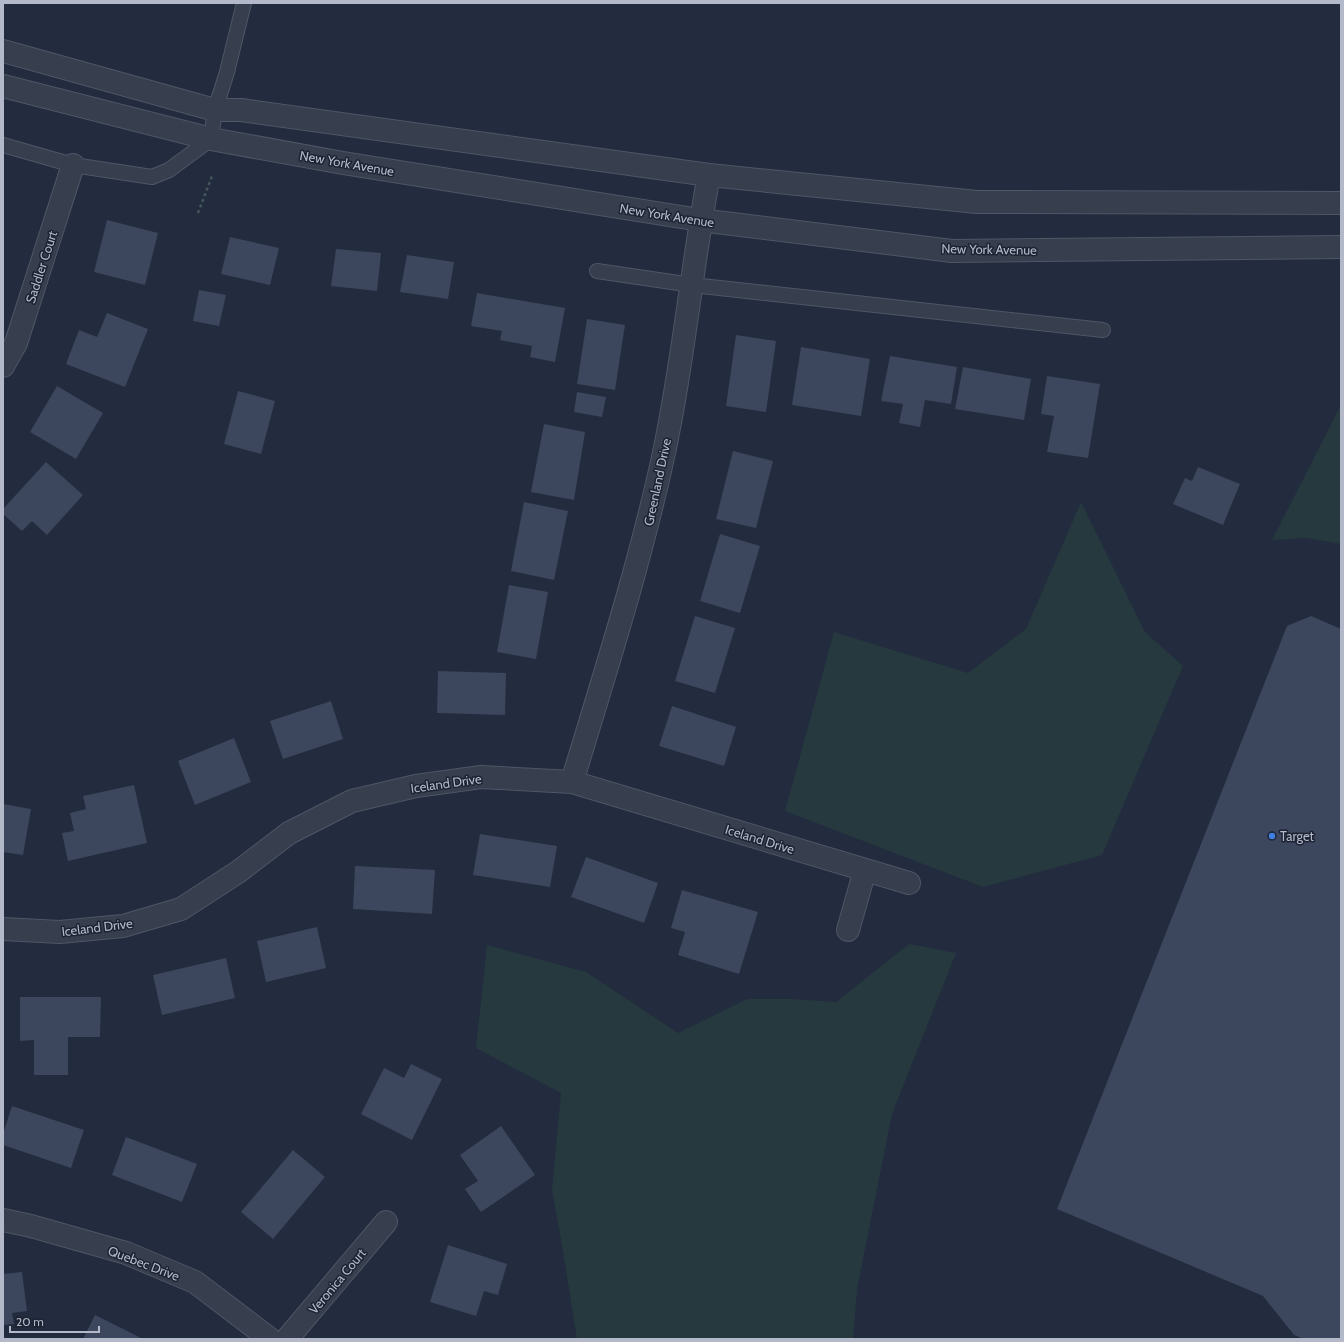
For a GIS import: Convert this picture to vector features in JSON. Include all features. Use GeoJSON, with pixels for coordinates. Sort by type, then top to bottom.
{"type":"FeatureCollection","features":[{"type":"Feature","properties":{"kind":"street"},"geometry":{"type":"LineString","coordinates":[[3,51],[215,110],[241,110],[709,174],[977,202],[1341,203]]}},
{"type":"Feature","properties":{"kind":"street","name":"New York Avenue"},"geometry":{"type":"LineString","coordinates":[[3,86],[211,139],[343,163],[700,220],[952,251],[1341,247]]}},
{"type":"Feature","properties":{"kind":"street","name":"Saddler Court"},"geometry":{"type":"LineString","coordinates":[[3,366],[16,343],[73,165]]}},
{"type":"Feature","properties":{"kind":"street","name":"Greenland Drive"},"geometry":{"type":"LineString","coordinates":[[572,782],[628,597],[645,535],[662,461],[685,336],[700,220],[709,174]]}},
{"type":"Feature","properties":{"kind":"street","name":"Iceland Drive"},"geometry":{"type":"LineString","coordinates":[[3,929],[60,932],[123,926],[181,908],[238,872],[289,833],[352,801],[416,786],[481,777],[572,782],[909,883]]}},
{"type":"Feature","properties":{"kind":"street"},"geometry":{"type":"LineString","coordinates":[[848,930],[865,870]]}},
{"type":"Feature","properties":{"kind":"street","name":"Quebec Drive"},"geometry":{"type":"LineString","coordinates":[[3,1220],[31,1226],[126,1253],[195,1282],[270,1339]]}},
{"type":"Feature","properties":{"kind":"street","name":"Veronica Court"},"geometry":{"type":"LineString","coordinates":[[287,1339],[386,1222]]}},
{"type":"Feature","properties":{"kind":"lane"},"geometry":{"type":"LineString","coordinates":[[3,145],[73,165],[152,178],[169,170],[211,139],[215,110],[227,72],[244,3]]}},
{"type":"Feature","properties":{"kind":"lane"},"geometry":{"type":"LineString","coordinates":[[597,271],[692,285],[1103,330]]}},
{"type":"Feature","properties":{"kind":"path"},"geometry":{"type":"LineString","coordinates":[[198,213],[212,176]]}},
{"type":"Feature","properties":{"kind":"shaded area"},"geometry":{"type":"Polygon","coordinates":[[[1341,405],[1341,544],[1306,538],[1272,540],[1341,405]]]}},
{"type":"Feature","properties":{"kind":"shaded area"},"geometry":{"type":"Polygon","coordinates":[[[1081,502],[1145,632],[1183,666],[1102,855],[983,887],[785,811],[834,632],[968,673],[1026,629],[1081,502]]]}},
{"type":"Feature","properties":{"kind":"shaded area"},"geometry":{"type":"Polygon","coordinates":[[[909,944],[956,953],[892,1114],[857,1289],[853,1339],[577,1339],[552,1190],[561,1093],[476,1048],[487,945],[586,972],[678,1033],[747,999],[792,999],[836,1002],[909,944]]]}},
{"type":"Feature","properties":{"kind":"building"},"geometry":{"type":"Polygon","coordinates":[[[107,220],[158,233],[145,285],[94,272],[107,220]]]}},
{"type":"Feature","properties":{"kind":"building"},"geometry":{"type":"Polygon","coordinates":[[[230,237],[279,248],[270,285],[221,274],[230,237]]]}},
{"type":"Feature","properties":{"kind":"building"},"geometry":{"type":"Polygon","coordinates":[[[336,249],[381,253],[377,291],[331,286],[336,249]]]}},
{"type":"Feature","properties":{"kind":"building"},"geometry":{"type":"Polygon","coordinates":[[[407,255],[454,262],[448,299],[400,292],[407,255]]]}},
{"type":"Feature","properties":{"kind":"building"},"geometry":{"type":"Polygon","coordinates":[[[199,290],[226,295],[219,326],[193,321],[199,290]]]}},
{"type":"Feature","properties":{"kind":"building"},"geometry":{"type":"Polygon","coordinates":[[[477,293],[565,308],[555,362],[530,357],[532,346],[500,340],[502,331],[471,326],[477,293]]]}},
{"type":"Feature","properties":{"kind":"building"},"geometry":{"type":"Polygon","coordinates":[[[107,313],[148,329],[125,387],[66,364],[79,330],[97,337],[107,313]]]}},
{"type":"Feature","properties":{"kind":"building"},"geometry":{"type":"Polygon","coordinates":[[[587,319],[625,325],[615,390],[577,384],[587,319]]]}},
{"type":"Feature","properties":{"kind":"building"},"geometry":{"type":"Polygon","coordinates":[[[736,335],[776,341],[766,412],[726,406],[736,335]]]}},
{"type":"Feature","properties":{"kind":"building"},"geometry":{"type":"Polygon","coordinates":[[[801,347],[870,359],[861,416],[792,405],[801,347]]]}},
{"type":"Feature","properties":{"kind":"building"},"geometry":{"type":"Polygon","coordinates":[[[890,356],[957,367],[951,404],[925,400],[920,427],[899,423],[903,404],[881,401],[890,356]]]}},
{"type":"Feature","properties":{"kind":"building"},"geometry":{"type":"Polygon","coordinates":[[[963,367],[1031,379],[1024,420],[955,409],[963,367]]]}},
{"type":"Feature","properties":{"kind":"building"},"geometry":{"type":"Polygon","coordinates":[[[1047,376],[1100,384],[1088,458],[1047,452],[1054,416],[1041,414],[1047,376]]]}},
{"type":"Feature","properties":{"kind":"building"},"geometry":{"type":"Polygon","coordinates":[[[57,386],[103,413],[76,459],[30,432],[57,386]]]}},
{"type":"Feature","properties":{"kind":"building"},"geometry":{"type":"Polygon","coordinates":[[[238,391],[275,401],[261,454],[224,444],[238,391]]]}},
{"type":"Feature","properties":{"kind":"building"},"geometry":{"type":"Polygon","coordinates":[[[577,392],[606,397],[602,417],[574,412],[577,392]]]}},
{"type":"Feature","properties":{"kind":"building"},"geometry":{"type":"Polygon","coordinates":[[[544,424],[585,432],[574,500],[531,492],[544,424]]]}},
{"type":"Feature","properties":{"kind":"building"},"geometry":{"type":"Polygon","coordinates":[[[733,451],[773,461],[756,528],[716,519],[733,451]]]}},
{"type":"Feature","properties":{"kind":"building"},"geometry":{"type":"Polygon","coordinates":[[[46,462],[83,495],[47,535],[32,521],[22,531],[3,514],[3,509],[46,462]]]}},
{"type":"Feature","properties":{"kind":"building"},"geometry":{"type":"Polygon","coordinates":[[[1198,467],[1240,484],[1223,525],[1173,504],[1185,478],[1192,481],[1198,467]]]}},
{"type":"Feature","properties":{"kind":"building"},"geometry":{"type":"Polygon","coordinates":[[[524,502],[568,511],[554,580],[511,571],[524,502]]]}},
{"type":"Feature","properties":{"kind":"building"},"geometry":{"type":"Polygon","coordinates":[[[720,534],[760,546],[740,613],[700,601],[720,534]]]}},
{"type":"Feature","properties":{"kind":"building"},"geometry":{"type":"Polygon","coordinates":[[[509,585],[548,592],[536,659],[497,652],[509,585]]]}},
{"type":"Feature","properties":{"kind":"building"},"geometry":{"type":"Polygon","coordinates":[[[695,616],[735,628],[715,693],[675,681],[695,616]]]}},
{"type":"Feature","properties":{"kind":"building","name":"Target"},"geometry":{"type":"Polygon","coordinates":[[[1311,616],[1341,629],[1341,1339],[1304,1339],[1294,1335],[1263,1296],[1057,1209],[1287,626],[1311,616]]]}},
{"type":"Feature","properties":{"kind":"building"},"geometry":{"type":"Polygon","coordinates":[[[438,671],[506,673],[505,715],[437,713],[438,671]]]}},
{"type":"Feature","properties":{"kind":"building"},"geometry":{"type":"Polygon","coordinates":[[[331,701],[343,739],[283,759],[270,721],[331,701]]]}},
{"type":"Feature","properties":{"kind":"building"},"geometry":{"type":"Polygon","coordinates":[[[672,706],[736,727],[724,766],[659,746],[672,706]]]}},
{"type":"Feature","properties":{"kind":"building"},"geometry":{"type":"Polygon","coordinates":[[[234,738],[251,782],[195,805],[178,761],[234,738]]]}},
{"type":"Feature","properties":{"kind":"building"},"geometry":{"type":"Polygon","coordinates":[[[134,785],[147,843],[68,861],[62,833],[74,831],[70,813],[86,809],[83,796],[134,785]]]}},
{"type":"Feature","properties":{"kind":"building"},"geometry":{"type":"Polygon","coordinates":[[[3,804],[31,809],[23,855],[3,852],[3,804]]]}},
{"type":"Feature","properties":{"kind":"building"},"geometry":{"type":"Polygon","coordinates":[[[480,834],[557,846],[550,887],[473,875],[480,834]]]}},
{"type":"Feature","properties":{"kind":"building"},"geometry":{"type":"Polygon","coordinates":[[[586,857],[658,883],[644,923],[571,897],[586,857]]]}},
{"type":"Feature","properties":{"kind":"building"},"geometry":{"type":"Polygon","coordinates":[[[355,866],[435,870],[432,914],[353,909],[355,866]]]}},
{"type":"Feature","properties":{"kind":"building"},"geometry":{"type":"Polygon","coordinates":[[[682,890],[758,912],[739,974],[678,955],[685,932],[671,928],[682,890]]]}},
{"type":"Feature","properties":{"kind":"building"},"geometry":{"type":"Polygon","coordinates":[[[317,927],[326,968],[266,982],[257,941],[317,927]]]}},
{"type":"Feature","properties":{"kind":"building"},"geometry":{"type":"Polygon","coordinates":[[[226,958],[235,998],[162,1015],[153,975],[226,958]]]}},
{"type":"Feature","properties":{"kind":"building"},"geometry":{"type":"Polygon","coordinates":[[[20,997],[101,997],[100,1037],[68,1037],[68,1075],[34,1075],[34,1040],[20,1041],[20,997]]]}},
{"type":"Feature","properties":{"kind":"building"},"geometry":{"type":"Polygon","coordinates":[[[411,1064],[442,1079],[412,1140],[361,1114],[384,1068],[404,1078],[411,1064]]]}},
{"type":"Feature","properties":{"kind":"building"},"geometry":{"type":"Polygon","coordinates":[[[12,1106],[84,1130],[71,1168],[3,1145],[3,1134],[12,1106]]]}},
{"type":"Feature","properties":{"kind":"building"},"geometry":{"type":"Polygon","coordinates":[[[501,1126],[535,1175],[481,1212],[465,1189],[478,1181],[460,1155],[501,1126]]]}},
{"type":"Feature","properties":{"kind":"building"},"geometry":{"type":"Polygon","coordinates":[[[126,1137],[197,1164],[182,1202],[112,1175],[126,1137]]]}},
{"type":"Feature","properties":{"kind":"building"},"geometry":{"type":"Polygon","coordinates":[[[293,1150],[325,1177],[273,1239],[241,1212],[293,1150]]]}},
{"type":"Feature","properties":{"kind":"building"},"geometry":{"type":"Polygon","coordinates":[[[448,1245],[507,1264],[498,1295],[484,1291],[476,1316],[430,1302],[448,1245]]]}},
{"type":"Feature","properties":{"kind":"building"},"geometry":{"type":"Polygon","coordinates":[[[22,1272],[27,1311],[12,1313],[14,1324],[3,1325],[3,1274],[22,1272]]]}},
{"type":"Feature","properties":{"kind":"building"},"geometry":{"type":"Polygon","coordinates":[[[95,1315],[143,1339],[83,1339],[95,1315]]]}},
{"type":"Feature","properties":{"kind":"place","name":"Target"},"geometry":{"type":"Point","coordinates":[1272,836]}}]}
